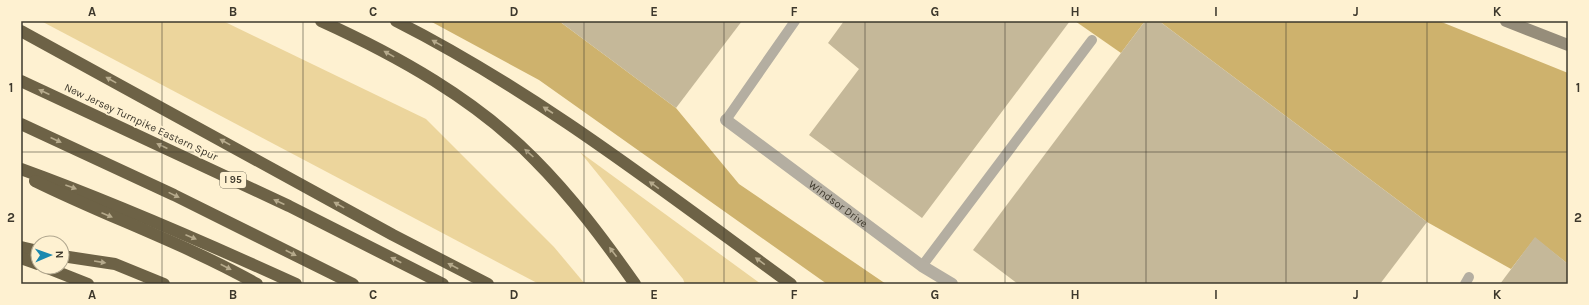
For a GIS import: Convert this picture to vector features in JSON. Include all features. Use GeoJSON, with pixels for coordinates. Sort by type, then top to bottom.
{"type":"FeatureCollection","features":[{"type":"Feature","properties":{"kind":"highway"},"geometry":{"type":"LineString","coordinates":[[322,21],[380,49],[414,68],[447,89],[506,133],[534,158],[584,214],[635,284]]}},
{"type":"Feature","properties":{"kind":"highway"},"geometry":{"type":"LineString","coordinates":[[396,21],[509,85],[551,111],[615,155],[791,284]]}},
{"type":"Feature","properties":{"kind":"highway"},"geometry":{"type":"LineString","coordinates":[[21,32],[386,231],[488,284]]}},
{"type":"Feature","properties":{"kind":"highway","name":"New Jersey Turnpike Eastern Spur"},"geometry":{"type":"LineString","coordinates":[[21,81],[290,206],[443,284]]}},
{"type":"Feature","properties":{"kind":"highway"},"geometry":{"type":"LineString","coordinates":[[21,124],[188,202],[353,284]]}},
{"type":"Feature","properties":{"kind":"highway"},"geometry":{"type":"LineString","coordinates":[[21,169],[83,192],[240,258],[296,284]]}},
{"type":"Feature","properties":{"kind":"highway"},"geometry":{"type":"LineString","coordinates":[[21,175],[72,200],[198,253],[257,284]]}},
{"type":"Feature","properties":{"kind":"highway"},"geometry":{"type":"LineString","coordinates":[[70,257],[115,264],[164,284]]}},
{"type":"Feature","properties":{"kind":"highway"},"geometry":{"type":"LineString","coordinates":[[65,275],[88,284]]}},
{"type":"Feature","properties":{"kind":"main road"},"geometry":{"type":"LineString","coordinates":[[1506,21],[1568,45]]}},
{"type":"Feature","properties":{"kind":"street","name":"Windsor Drive"},"geometry":{"type":"LineString","coordinates":[[726,120],[922,266],[952,284]]}},
{"type":"Feature","properties":{"kind":"lane"},"geometry":{"type":"LineString","coordinates":[[726,120],[795,21]]}},
{"type":"Feature","properties":{"kind":"lane"},"geometry":{"type":"LineString","coordinates":[[922,266],[1092,40]]}},
{"type":"Feature","properties":{"kind":"shaded area"},"geometry":{"type":"Polygon","coordinates":[[[41,21],[223,21],[426,119],[554,247],[585,284],[539,284],[41,21]]]}},
{"type":"Feature","properties":{"kind":"shaded area"},"geometry":{"type":"Polygon","coordinates":[[[430,21],[559,21],[676,108],[739,184],[886,284],[827,284],[539,80],[430,21]]]}},
{"type":"Feature","properties":{"kind":"shaded area"},"geometry":{"type":"Polygon","coordinates":[[[1075,21],[1145,21],[1121,53],[1075,21]]]}},
{"type":"Feature","properties":{"kind":"shaded area"},"geometry":{"type":"Polygon","coordinates":[[[1159,21],[1439,21],[1568,73],[1568,264],[1535,238],[1511,269],[1427,222],[1159,21]]]}},
{"type":"Feature","properties":{"kind":"shaded area"},"geometry":{"type":"Polygon","coordinates":[[[580,152],[761,284],[685,284],[683,279],[580,152]]]}},
{"type":"Feature","properties":{"kind":"building"},"geometry":{"type":"Polygon","coordinates":[[[559,21],[742,21],[676,108],[559,21]]]}},
{"type":"Feature","properties":{"kind":"building"},"geometry":{"type":"Polygon","coordinates":[[[844,21],[1070,21],[922,218],[809,135],[859,69],[828,43],[844,21]]]}},
{"type":"Feature","properties":{"kind":"building"},"geometry":{"type":"Polygon","coordinates":[[[1145,21],[1159,21],[1427,222],[1380,284],[1018,284],[973,250],[1145,21]]]}},
{"type":"Feature","properties":{"kind":"building"},"geometry":{"type":"Polygon","coordinates":[[[1535,237],[1568,264],[1568,284],[1500,284],[1535,237]]]}}]}
